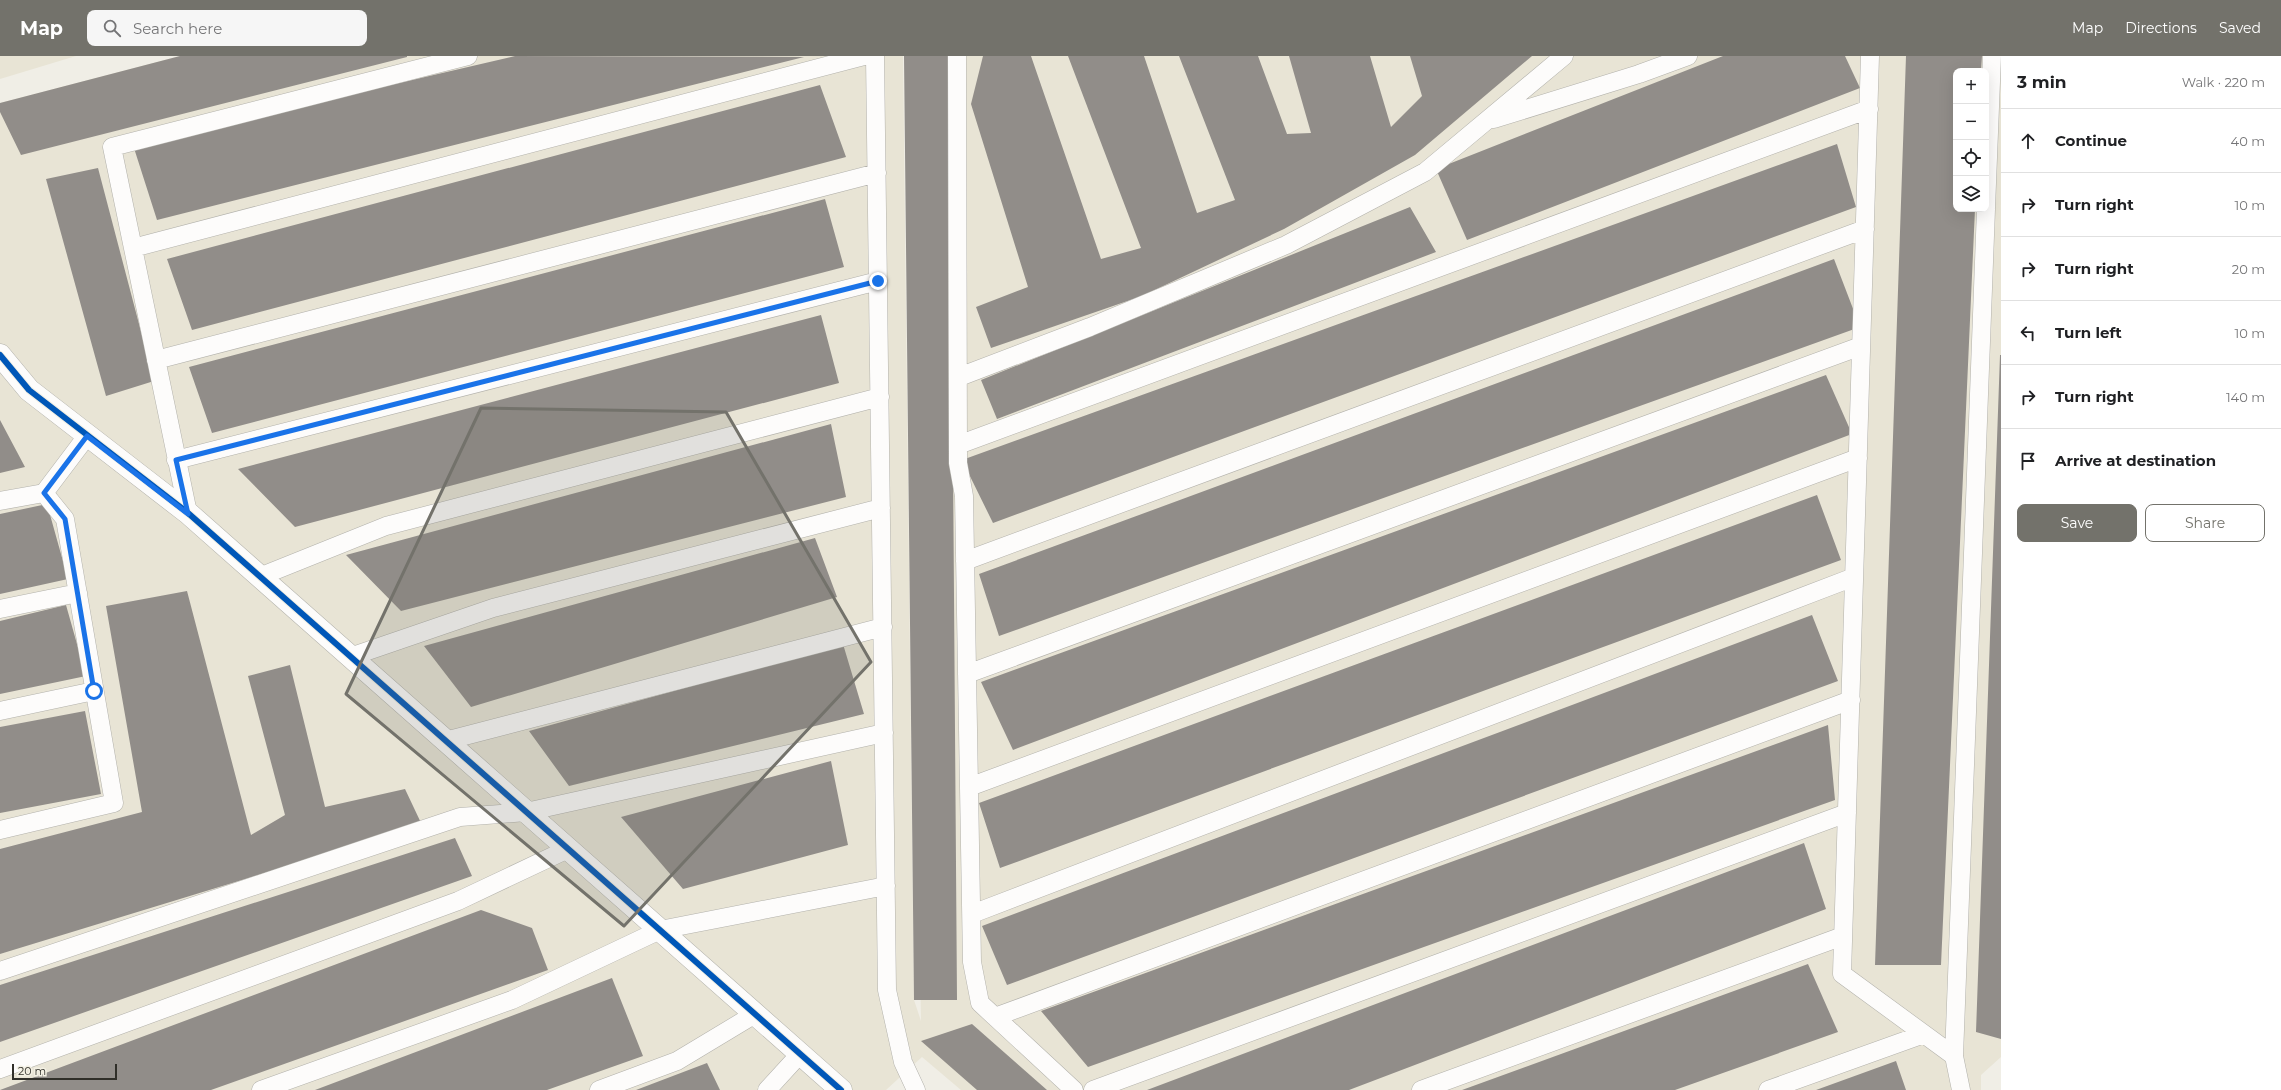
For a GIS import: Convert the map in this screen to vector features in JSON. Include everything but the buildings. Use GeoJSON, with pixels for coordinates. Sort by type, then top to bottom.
{"type":"FeatureCollection","features":[{"type":"Feature","properties":{"kind":"street"},"geometry":{"type":"LineString","coordinates":[[4,367],[29,390],[188,514],[842,1090]]}},
{"type":"Feature","properties":{"kind":"lane"},"geometry":{"type":"LineString","coordinates":[[188,514],[112,146],[468,56]]}},
{"type":"Feature","properties":{"kind":"lane"},"geometry":{"type":"LineString","coordinates":[[132,248],[864,56]]}},
{"type":"Feature","properties":{"kind":"lane"},"geometry":{"type":"LineString","coordinates":[[875,56],[887,990],[903,1062],[916,1090]]}},
{"type":"Feature","properties":{"kind":"lane"},"geometry":{"type":"LineString","coordinates":[[957,56],[959,378],[958,463],[964,496],[972,962],[980,1003],[1074,1090]]}},
{"type":"Feature","properties":{"kind":"lane"},"geometry":{"type":"LineString","coordinates":[[959,378],[1090,327],[1286,245],[1425,172],[1564,56]]}},
{"type":"Feature","properties":{"kind":"lane"},"geometry":{"type":"LineString","coordinates":[[1486,121],[1639,74],[1688,56]]}},
{"type":"Feature","properties":{"kind":"lane"},"geometry":{"type":"LineString","coordinates":[[1870,56],[1842,974],[1954,1056]]}},
{"type":"Feature","properties":{"kind":"lane"},"geometry":{"type":"LineString","coordinates":[[1987,176],[1992,56]]}},
{"type":"Feature","properties":{"kind":"lane"},"geometry":{"type":"LineString","coordinates":[[958,445],[1869,109]]}},
{"type":"Feature","properties":{"kind":"lane"},"geometry":{"type":"LineString","coordinates":[[156,360],[877,173]]}},
{"type":"Feature","properties":{"kind":"lane"},"geometry":{"type":"LineString","coordinates":[[1962,1090],[1954,1056],[1986,212]]}},
{"type":"Feature","properties":{"kind":"lane"},"geometry":{"type":"LineString","coordinates":[[965,561],[1865,229]]}},
{"type":"Feature","properties":{"kind":"lane"},"geometry":{"type":"LineString","coordinates":[[176,460],[878,281]]}},
{"type":"Feature","properties":{"kind":"lane"},"geometry":{"type":"LineString","coordinates":[[967,674],[1861,346]]}},
{"type":"Feature","properties":{"kind":"lane"},"geometry":{"type":"LineString","coordinates":[[259,577],[386,526],[880,398]]}},
{"type":"Feature","properties":{"kind":"lane"},"geometry":{"type":"LineString","coordinates":[[0,501],[44,493],[87,436]]}},
{"type":"Feature","properties":{"kind":"lane"},"geometry":{"type":"LineString","coordinates":[[969,787],[1858,458]]}},
{"type":"Feature","properties":{"kind":"lane"},"geometry":{"type":"LineString","coordinates":[[0,830],[114,803],[65,519],[44,493]]}},
{"type":"Feature","properties":{"kind":"lane"},"geometry":{"type":"LineString","coordinates":[[350,657],[493,608],[881,508]]}},
{"type":"Feature","properties":{"kind":"lane"},"geometry":{"type":"LineString","coordinates":[[972,914],[1854,577]]}},
{"type":"Feature","properties":{"kind":"lane"},"geometry":{"type":"LineString","coordinates":[[0,608],[78,593]]}},
{"type":"Feature","properties":{"kind":"lane"},"geometry":{"type":"LineString","coordinates":[[445,741],[883,627]]}},
{"type":"Feature","properties":{"kind":"lane"},"geometry":{"type":"LineString","coordinates":[[0,711],[94,691]]}},
{"type":"Feature","properties":{"kind":"lane"},"geometry":{"type":"LineString","coordinates":[[995,1017],[1850,700]]}},
{"type":"Feature","properties":{"kind":"lane"},"geometry":{"type":"LineString","coordinates":[[0,971],[460,817],[526,812],[884,732]]}},
{"type":"Feature","properties":{"kind":"lane"},"geometry":{"type":"LineString","coordinates":[[1093,1090],[1847,812]]}},
{"type":"Feature","properties":{"kind":"lane"},"geometry":{"type":"LineString","coordinates":[[0,1069],[458,901],[568,849]]}},
{"type":"Feature","properties":{"kind":"lane"},"geometry":{"type":"LineString","coordinates":[[261,1090],[512,1000],[660,930],[886,886]]}},
{"type":"Feature","properties":{"kind":"lane"},"geometry":{"type":"LineString","coordinates":[[1421,1090],[1843,936]]}},
{"type":"Feature","properties":{"kind":"lane"},"geometry":{"type":"LineString","coordinates":[[599,1090],[677,1060],[755,1014]]}},
{"type":"Feature","properties":{"kind":"lane"},"geometry":{"type":"LineString","coordinates":[[1768,1090],[1924,1034]]}},
{"type":"Feature","properties":{"kind":"lane"},"geometry":{"type":"LineString","coordinates":[[766,1090],[800,1054]]}},
{"type":"Feature","properties":{"kind":"highlighted area"},"geometry":{"type":"Polygon","coordinates":[[[481,408],[726,412],[871,662],[624,926],[346,694],[481,408]]]}},
{"type":"Feature","properties":{"kind":"shaded area"},"geometry":{"type":"Polygon","coordinates":[[[0,56],[76,56],[0,79],[0,56]]]}},
{"type":"Feature","properties":{"kind":"shaded area"},"geometry":{"type":"Polygon","coordinates":[[[180,56],[903,56],[914,1000],[921,1021],[905,56],[2001,56],[2001,1057],[1981,1075],[1981,1090],[961,1090],[922,1057],[886,1090],[0,1090],[0,103],[180,56]]]}},
{"type":"Feature","properties":{"kind":"cycle path"},"geometry":{"type":"LineString","coordinates":[[0,355],[29,390],[188,513],[841,1090]]}},
{"type":"Feature","properties":{"kind":"route"},"geometry":{"type":"LineString","coordinates":[[94,691],[65,519],[44,493],[87,436],[188,514],[176,460],[878,281]]}}]}
